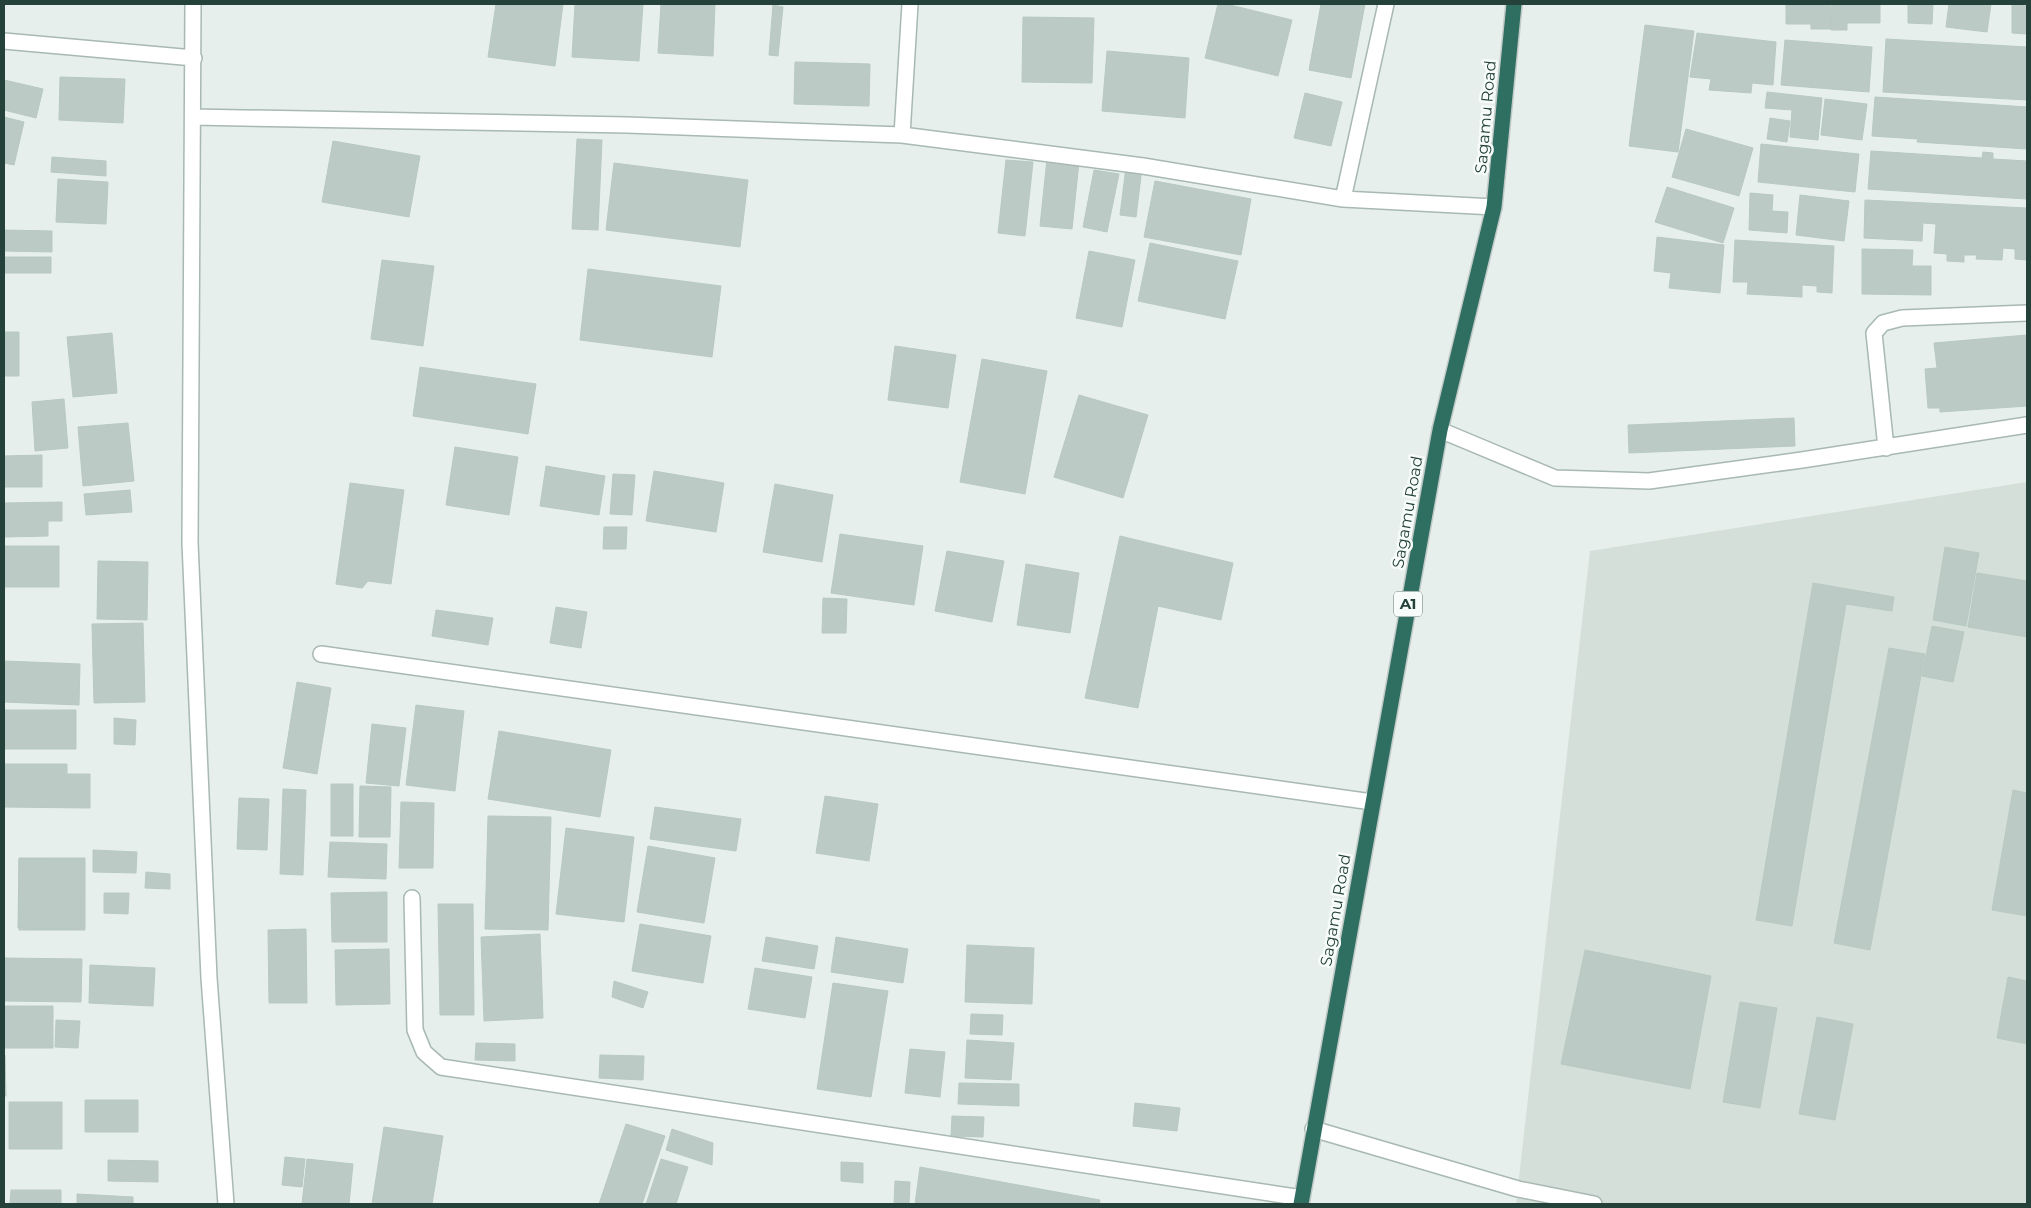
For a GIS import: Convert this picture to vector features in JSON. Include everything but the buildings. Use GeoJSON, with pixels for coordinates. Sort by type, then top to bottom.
{"type":"FeatureCollection","features":[{"type":"Feature","properties":{"kind":"highway","name":"Sagamu Road"},"geometry":{"type":"LineString","coordinates":[[1301,1201],[1440,430],[1494,206],[1514,4]]}},
{"type":"Feature","properties":{"kind":"street"},"geometry":{"type":"LineString","coordinates":[[193,4],[190,543],[209,978],[226,1204]]}},
{"type":"Feature","properties":{"kind":"street"},"geometry":{"type":"LineString","coordinates":[[902,135],[910,4]]}},
{"type":"Feature","properties":{"kind":"street"},"geometry":{"type":"LineString","coordinates":[[1343,199],[1386,4]]}},
{"type":"Feature","properties":{"kind":"street"},"geometry":{"type":"LineString","coordinates":[[4,41],[194,58]]}},
{"type":"Feature","properties":{"kind":"street"},"geometry":{"type":"LineString","coordinates":[[193,117],[626,125],[902,135],[1143,166],[1343,199],[1494,206]]}},
{"type":"Feature","properties":{"kind":"street"},"geometry":{"type":"LineString","coordinates":[[1886,448],[1874,333],[1883,323],[1902,318],[2027,313]]}},
{"type":"Feature","properties":{"kind":"street"},"geometry":{"type":"LineString","coordinates":[[1440,430],[1555,478],[1649,481],[1886,448],[2027,425]]}},
{"type":"Feature","properties":{"kind":"street"},"geometry":{"type":"LineString","coordinates":[[321,654],[1372,802]]}},
{"type":"Feature","properties":{"kind":"street"},"geometry":{"type":"LineString","coordinates":[[412,898],[415,1030],[424,1052],[441,1066],[1301,1201]]}},
{"type":"Feature","properties":{"kind":"street"},"geometry":{"type":"LineString","coordinates":[[1313,1129],[1518,1188],[1594,1204]]}},
{"type":"Feature","properties":{"kind":"shaded area"},"geometry":{"type":"Polygon","coordinates":[[[2027,482],[2027,1204],[1516,1204],[1590,551],[2027,482]]]}}]}
